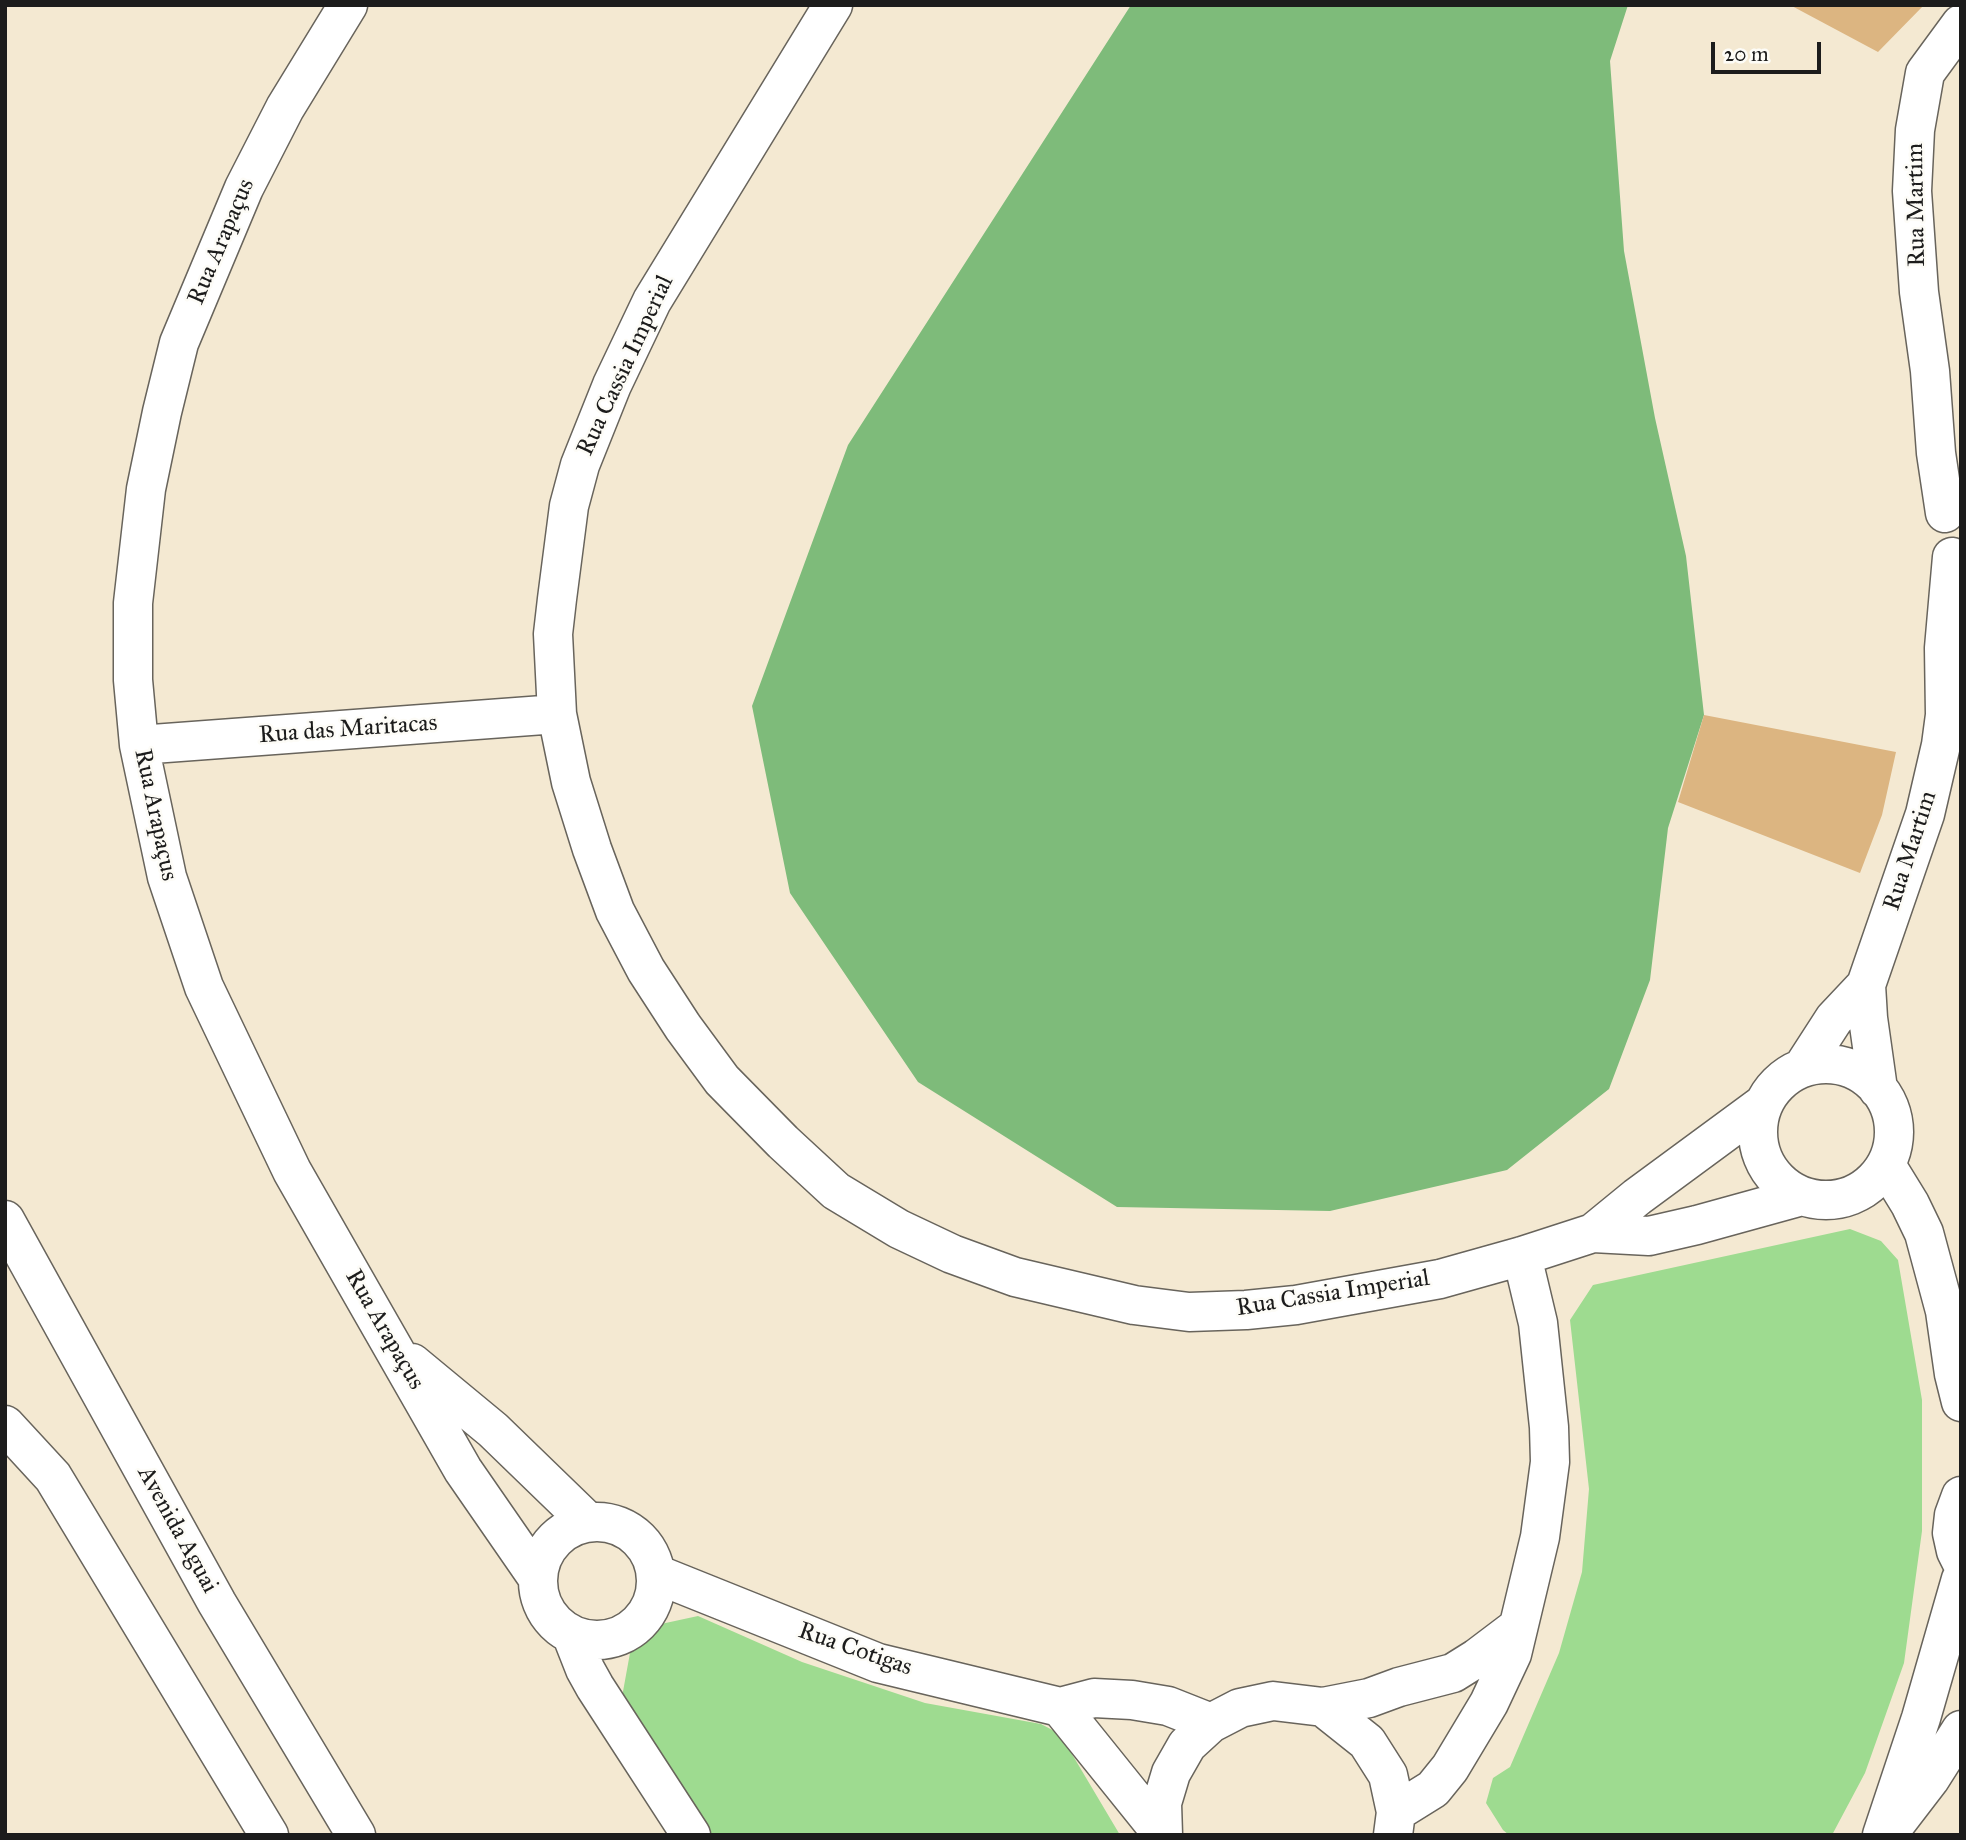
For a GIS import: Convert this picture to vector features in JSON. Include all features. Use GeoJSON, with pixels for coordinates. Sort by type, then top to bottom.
{"type":"FeatureCollection","features":[{"type":"Feature","properties":{"kind":"street","name":"Rua Arapaçus"},"geometry":{"type":"LineString","coordinates":[[348,5],[285,108],[244,188],[179,343],[146,489],[133,603],[132,680],[139,745],[167,877],[204,987],[292,1171],[463,1470],[537,1577]]}},
{"type":"Feature","properties":{"kind":"street","name":"Rua Cassia Imperial"},"geometry":{"type":"LineString","coordinates":[[833,5],[652,301],[612,385],[580,465],[569,506],[553,634],[557,714],[571,782],[615,911],[646,970],[682,1027],[722,1080],[791,1151],[836,1191],[899,1229],[952,1254],[1015,1277],[1134,1305],[1189,1312],[1296,1305],[1440,1279],[1592,1233],[1762,1105]]}},
{"type":"Feature","properties":{"kind":"street","name":"Rua Martim"},"geometry":{"type":"LineString","coordinates":[[1878,1089],[1866,985],[1925,814],[1953,703],[1944,648],[1956,564],[1944,535],[1945,513],[1919,292],[1912,191],[1915,130],[1925,73],[1961,24]]}},
{"type":"Feature","properties":{"kind":"street"},"geometry":{"type":"LineString","coordinates":[[1931,398],[1947,417],[1961,428]]}},
{"type":"Feature","properties":{"kind":"street"},"geometry":{"type":"LineString","coordinates":[[1945,513],[1951,493],[1961,478]]}},
{"type":"Feature","properties":{"kind":"street","name":"Rua das Maritacas"},"geometry":{"type":"LineString","coordinates":[[139,745],[557,714]]}},
{"type":"Feature","properties":{"kind":"street","name":"Rua Martim"},"geometry":{"type":"LineString","coordinates":[[1802,1068],[1834,1019],[1866,985]]}},
{"type":"Feature","properties":{"kind":"street"},"geometry":{"type":"LineString","coordinates":[[1824,1064],[1845,1066],[1864,1075],[1878,1089],[1889,1106],[1894,1125],[1893,1146],[1886,1165],[1874,1180],[1858,1192],[1841,1198],[1821,1200],[1802,1196],[1784,1186],[1770,1171],[1760,1153],[1757,1132],[1762,1105],[1769,1093],[1784,1078],[1802,1068],[1824,1064]]}},
{"type":"Feature","properties":{"kind":"street"},"geometry":{"type":"LineString","coordinates":[[1886,1165],[1924,1233],[1945,1311],[1961,1402]]}},
{"type":"Feature","properties":{"kind":"street"},"geometry":{"type":"LineString","coordinates":[[1592,1233],[1649,1236],[1802,1196]]}},
{"type":"Feature","properties":{"kind":"street","name":"Avenida Aguai"},"geometry":{"type":"LineString","coordinates":[[5,1220],[217,1603],[356,1835]]}},
{"type":"Feature","properties":{"kind":"street"},"geometry":{"type":"LineString","coordinates":[[1396,1828],[1450,1768],[1494,1691],[1512,1654],[1540,1537],[1550,1462],[1546,1386],[1538,1324],[1522,1256]]}},
{"type":"Feature","properties":{"kind":"street"},"geometry":{"type":"LineString","coordinates":[[395,1349],[493,1430],[589,1522]]}},
{"type":"Feature","properties":{"kind":"street"},"geometry":{"type":"LineString","coordinates":[[5,1425],[53,1477],[269,1835]]}},
{"type":"Feature","properties":{"kind":"street"},"geometry":{"type":"LineString","coordinates":[[1961,1496],[1954,1515],[1952,1533],[1961,1561]]}},
{"type":"Feature","properties":{"kind":"street"},"geometry":{"type":"LineString","coordinates":[[589,1522],[607,1522],[625,1529],[640,1540],[651,1556],[656,1574],[656,1592],[650,1609],[639,1623],[624,1634],[608,1640],[589,1641],[572,1636],[556,1625],[545,1612],[538,1595],[537,1577],[542,1557],[553,1540],[569,1528],[589,1522]]}},
{"type":"Feature","properties":{"kind":"street","name":"Rua Cotigas"},"geometry":{"type":"LineString","coordinates":[[656,1574],[878,1663],[1060,1707]]}},
{"type":"Feature","properties":{"kind":"street"},"geometry":{"type":"LineString","coordinates":[[1882,1835],[1921,1718],[1961,1579]]}},
{"type":"Feature","properties":{"kind":"street"},"geometry":{"type":"LineString","coordinates":[[1163,1835],[1162,1803],[1171,1773],[1187,1745],[1211,1723],[1240,1708],[1273,1702],[1323,1707],[1369,1698],[1453,1673],[1518,1627]]}},
{"type":"Feature","properties":{"kind":"street"},"geometry":{"type":"LineString","coordinates":[[612,1712],[614,1676],[624,1634]]}},
{"type":"Feature","properties":{"kind":"street"},"geometry":{"type":"LineString","coordinates":[[572,1636],[585,1669],[691,1835]]}},
{"type":"Feature","properties":{"kind":"street"},"geometry":{"type":"LineString","coordinates":[[1163,1835],[1060,1707],[1094,1698],[1132,1700],[1168,1706],[1211,1723]]}},
{"type":"Feature","properties":{"kind":"street"},"geometry":{"type":"LineString","coordinates":[[1323,1707],[1367,1741],[1388,1775],[1396,1828]]}},
{"type":"Feature","properties":{"kind":"street"},"geometry":{"type":"LineString","coordinates":[[1888,1835],[1930,1779],[1961,1730]]}},
{"type":"Feature","properties":{"kind":"green space"},"geometry":{"type":"Polygon","coordinates":[[[1131,5],[1628,5],[1610,61],[1624,251],[1655,418],[1686,556],[1704,715],[1668,828],[1650,980],[1609,1089],[1507,1170],[1330,1211],[1117,1207],[918,1082],[790,893],[752,706],[848,445],[1131,5]]]}},
{"type":"Feature","properties":{"kind":"green space"},"geometry":{"type":"Polygon","coordinates":[[[1850,1229],[1881,1241],[1898,1260],[1922,1400],[1922,1531],[1904,1663],[1865,1773],[1832,1835],[1509,1835],[1486,1803],[1493,1778],[1510,1767],[1559,1653],[1582,1572],[1589,1489],[1570,1320],[1593,1285],[1850,1229]]]}},
{"type":"Feature","properties":{"kind":"green space"},"geometry":{"type":"Polygon","coordinates":[[[698,1616],[802,1662],[925,1703],[1041,1724],[1060,1734],[1120,1835],[704,1835],[622,1697],[630,1653],[661,1624],[698,1616]]]}},
{"type":"Feature","properties":{"kind":"building"},"geometry":{"type":"Polygon","coordinates":[[[1790,5],[1924,5],[1878,52],[1790,5]]]}},
{"type":"Feature","properties":{"kind":"building"},"geometry":{"type":"Polygon","coordinates":[[[1704,715],[1896,752],[1882,815],[1860,873],[1678,802],[1704,715]]]}}]}
